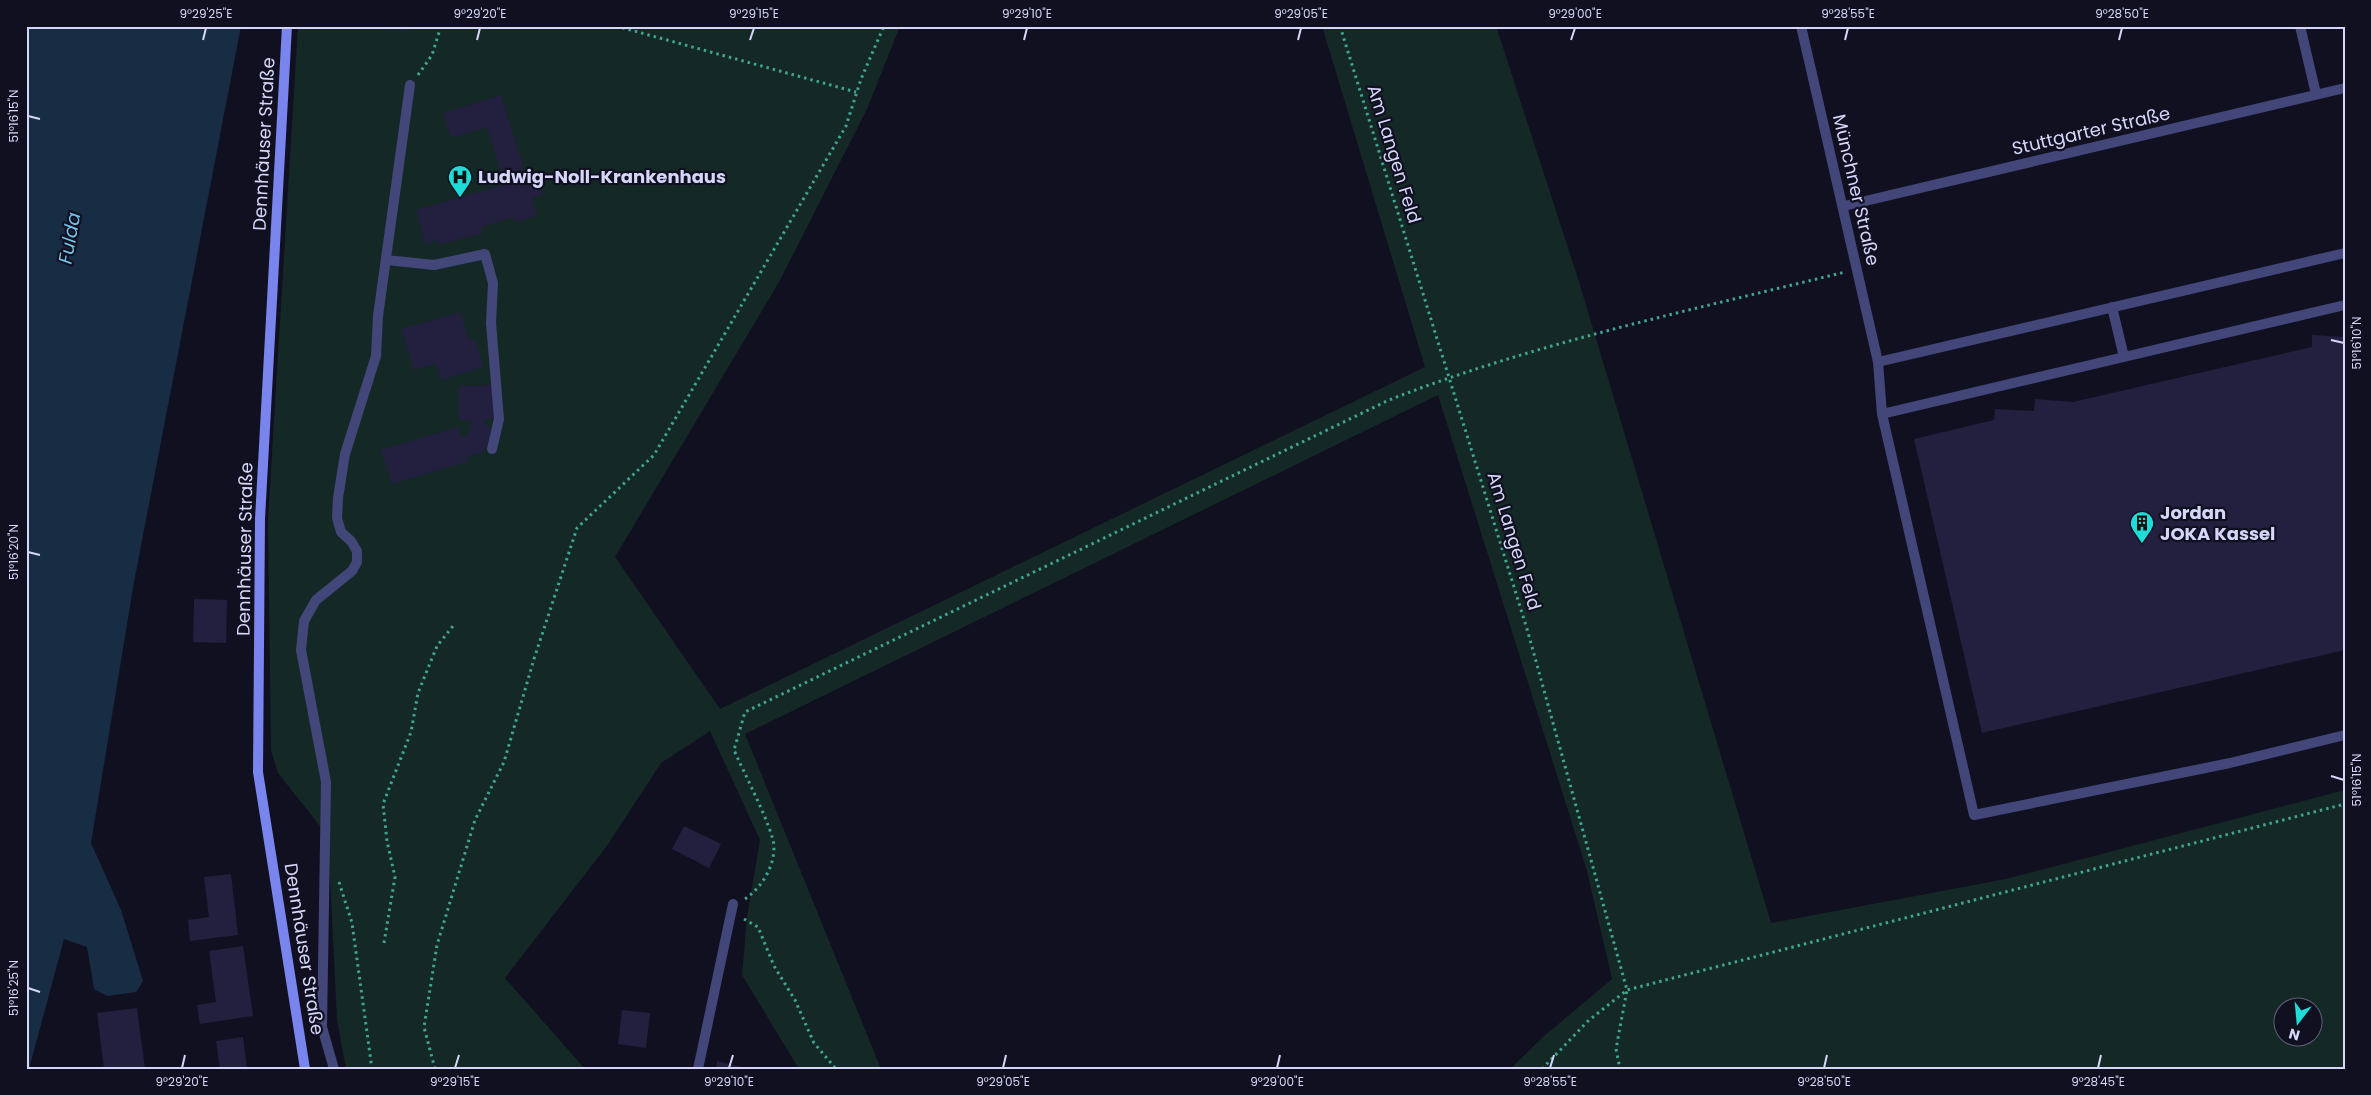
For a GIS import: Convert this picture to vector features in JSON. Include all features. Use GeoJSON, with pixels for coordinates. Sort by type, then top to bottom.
{"type":"FeatureCollection","features":[{"type":"Feature","properties":{"kind":"street","name":"Dennhäuser Straße"},"geometry":{"type":"LineString","coordinates":[[287,26],[260,519],[258,772],[305,1069]]}},
{"type":"Feature","properties":{"kind":"street","name":"Münchner Straße"},"geometry":{"type":"LineString","coordinates":[[1802,26],[1878,362],[1882,414],[1974,815],[2230,763],[2345,735]]}},
{"type":"Feature","properties":{"kind":"street"},"geometry":{"type":"LineString","coordinates":[[2300,26],[2316,94]]}},
{"type":"Feature","properties":{"kind":"street"},"geometry":{"type":"LineString","coordinates":[[334,1069],[322,1027],[326,782],[301,650],[304,621],[316,600],[352,571],[357,562],[356,551],[351,541],[341,532],[337,518],[338,498],[345,454],[376,356],[386,260],[410,85]]}},
{"type":"Feature","properties":{"kind":"street","name":"Stuttgarter Straße"},"geometry":{"type":"LineString","coordinates":[[1844,206],[2345,88]]}},
{"type":"Feature","properties":{"kind":"street"},"geometry":{"type":"LineString","coordinates":[[1878,362],[2345,252]]}},
{"type":"Feature","properties":{"kind":"street"},"geometry":{"type":"LineString","coordinates":[[386,260],[434,265],[485,254],[493,283],[491,323],[499,419],[492,449]]}},
{"type":"Feature","properties":{"kind":"street"},"geometry":{"type":"LineString","coordinates":[[1882,414],[2345,305]]}},
{"type":"Feature","properties":{"kind":"street"},"geometry":{"type":"LineString","coordinates":[[2112,307],[2124,357]]}},
{"type":"Feature","properties":{"kind":"street"},"geometry":{"type":"LineString","coordinates":[[698,1069],[732,908]]}},
{"type":"Feature","properties":{"kind":"path"},"geometry":{"type":"LineString","coordinates":[[410,85],[432,55],[441,26]]}},
{"type":"Feature","properties":{"kind":"path"},"geometry":{"type":"LineString","coordinates":[[616,26],[857,92]]}},
{"type":"Feature","properties":{"kind":"path"},"geometry":{"type":"LineString","coordinates":[[435,1069],[424,1027],[436,945],[474,820],[504,762],[534,658],[577,528],[654,455],[846,126],[857,92],[884,26]]}},
{"type":"Feature","properties":{"kind":"path","name":"Am Langen Feld"},"geometry":{"type":"LineString","coordinates":[[1340,26],[1527,628],[1627,990],[1616,1049],[1620,1069]]}},
{"type":"Feature","properties":{"kind":"path"},"geometry":{"type":"LineString","coordinates":[[836,1069],[814,1043],[795,1000],[774,966],[758,927],[732,908],[759,887],[768,873],[774,846],[768,827],[734,750],[745,712],[1389,400],[1448,376],[1644,321],[1858,269]]}},
{"type":"Feature","properties":{"kind":"path"},"geometry":{"type":"LineString","coordinates":[[384,942],[395,877],[387,841],[383,804],[411,732],[418,693],[437,646],[453,626]]}},
{"type":"Feature","properties":{"kind":"path"},"geometry":{"type":"LineString","coordinates":[[1542,1069],[1588,1021],[1627,990],[2345,804]]}},
{"type":"Feature","properties":{"kind":"path"},"geometry":{"type":"LineString","coordinates":[[336,873],[352,923],[372,1069]]}},
{"type":"Feature","properties":{"kind":"green space"},"geometry":{"type":"Polygon","coordinates":[[[298,26],[900,26],[867,109],[779,282],[615,557],[720,709],[1425,367],[1322,26],[1496,26],[1580,285],[1771,923],[2006,879],[2345,790],[2345,1069],[1510,1069],[1543,1037],[1612,979],[1587,871],[1438,395],[745,734],[881,1069],[799,1069],[742,975],[747,917],[760,840],[710,731],[661,763],[606,847],[505,978],[585,1069],[346,1069],[337,1020],[328,836],[278,773],[271,750],[268,520],[298,26]]]}},
{"type":"Feature","properties":{"kind":"water","name":"Fulda"},"geometry":{"type":"Polygon","coordinates":[[[26,26],[241,26],[134,582],[91,843],[121,910],[143,981],[136,992],[107,996],[94,989],[87,947],[64,939],[29,1069],[26,1069],[26,26]]]}},
{"type":"Feature","properties":{"kind":"building"},"geometry":{"type":"Polygon","coordinates":[[[388,26],[407,26],[406,31],[387,28],[388,26]]]}},
{"type":"Feature","properties":{"kind":"building"},"geometry":{"type":"Polygon","coordinates":[[[501,95],[524,169],[502,176],[487,127],[451,138],[443,113],[501,95]]]}},
{"type":"Feature","properties":{"kind":"building"},"geometry":{"type":"Polygon","coordinates":[[[538,175],[543,195],[532,198],[537,216],[514,222],[513,217],[481,227],[483,233],[439,245],[438,240],[425,244],[416,210],[538,175]]]}},
{"type":"Feature","properties":{"kind":"building"},"geometry":{"type":"Polygon","coordinates":[[[460,312],[469,341],[475,339],[483,367],[441,380],[436,364],[414,370],[401,329],[460,312]]]}},
{"type":"Feature","properties":{"kind":"building","name":"Jordan JOKA Kassel"},"geometry":{"type":"Polygon","coordinates":[[[2312,335],[2345,337],[2345,650],[1982,733],[1914,439],[1994,420],[1995,409],[2034,411],[2035,399],[2073,402],[2312,347],[2312,335]]]}},
{"type":"Feature","properties":{"kind":"building"},"geometry":{"type":"Polygon","coordinates":[[[494,385],[495,419],[482,420],[492,429],[492,437],[482,453],[467,456],[469,461],[392,484],[381,450],[458,427],[461,437],[468,435],[473,420],[459,420],[459,386],[494,385]]]}},
{"type":"Feature","properties":{"kind":"building"},"geometry":{"type":"Polygon","coordinates":[[[194,599],[227,600],[226,643],[193,642],[194,599]]]}},
{"type":"Feature","properties":{"kind":"building"},"geometry":{"type":"Polygon","coordinates":[[[684,826],[721,844],[709,868],[672,849],[684,826]]]}},
{"type":"Feature","properties":{"kind":"building"},"geometry":{"type":"Polygon","coordinates":[[[231,874],[238,935],[190,941],[188,920],[209,917],[204,877],[231,874]]]}},
{"type":"Feature","properties":{"kind":"building"},"geometry":{"type":"Polygon","coordinates":[[[243,946],[253,1016],[200,1024],[197,1005],[216,1002],[209,951],[243,946]]]}},
{"type":"Feature","properties":{"kind":"building"},"geometry":{"type":"Polygon","coordinates":[[[137,1008],[145,1069],[104,1069],[97,1013],[137,1008]]]}},
{"type":"Feature","properties":{"kind":"building"},"geometry":{"type":"Polygon","coordinates":[[[622,1010],[650,1013],[646,1048],[618,1044],[622,1010]]]}},
{"type":"Feature","properties":{"kind":"building"},"geometry":{"type":"Polygon","coordinates":[[[243,1037],[247,1069],[220,1069],[216,1041],[243,1037]]]}},
{"type":"Feature","properties":{"kind":"building"},"geometry":{"type":"Polygon","coordinates":[[[717,1061],[745,1068],[745,1069],[716,1069],[717,1061]]]}},
{"type":"Feature","properties":{"kind":"place","name":"Ludwig-Noll-Krankenhaus"},"geometry":{"type":"Point","coordinates":[460,198]}},
{"type":"Feature","properties":{"kind":"place","name":"Jordan JOKA Kassel"},"geometry":{"type":"Point","coordinates":[2142,544]}}]}
